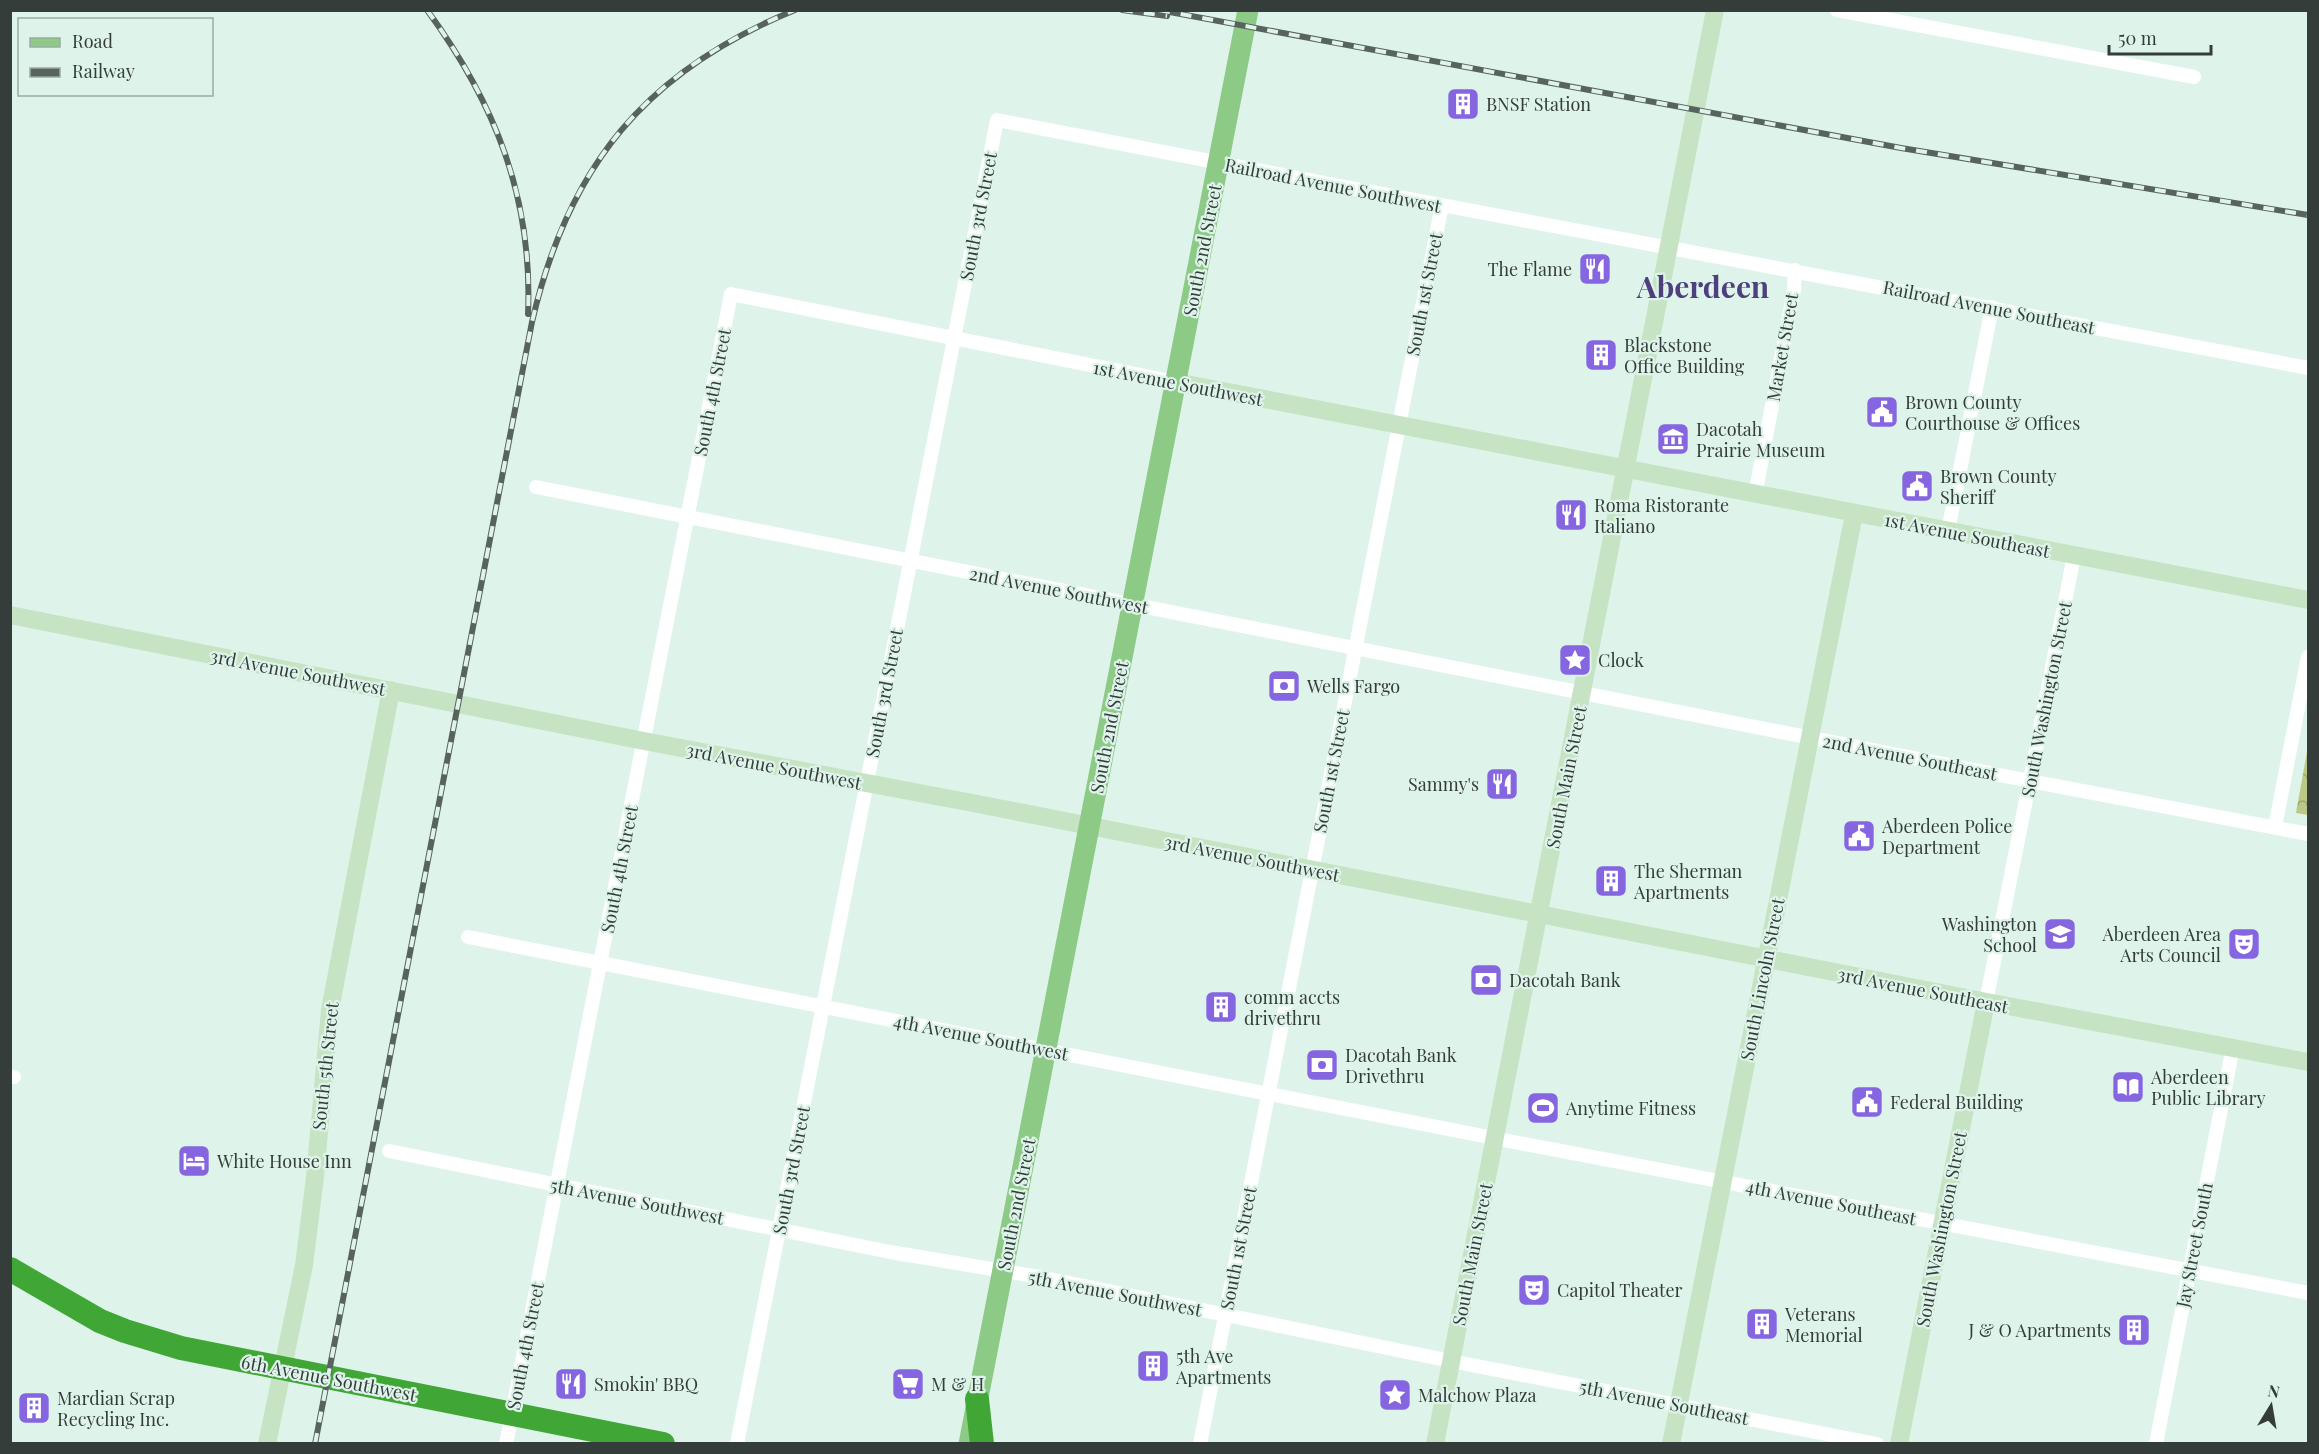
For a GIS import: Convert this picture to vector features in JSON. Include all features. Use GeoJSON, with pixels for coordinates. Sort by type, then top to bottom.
{"type":"FeatureCollection","features":[{"type":"Feature","properties":{"kind":"highway","name":"6th Avenue Southwest"},"geometry":{"type":"LineString","coordinates":[[10,1269],[76,1309],[125,1331],[181,1348],[663,1443]]}},
{"type":"Feature","properties":{"kind":"highway"},"geometry":{"type":"LineString","coordinates":[[977,1399],[982,1443]]}},
{"type":"Feature","properties":{"kind":"main road","name":"South 2nd Street"},"geometry":{"type":"LineString","coordinates":[[969,1443],[1248,10]]}},
{"type":"Feature","properties":{"kind":"street","name":"South Main Street"},"geometry":{"type":"LineString","coordinates":[[1435,1443],[1715,10]]}},
{"type":"Feature","properties":{"kind":"street"},"geometry":{"type":"LineString","coordinates":[[1837,10],[2194,77]]}},
{"type":"Feature","properties":{"kind":"street","name":"Railroad Avenue Southwest"},"geometry":{"type":"LineString","coordinates":[[997,120],[1669,248]]}},
{"type":"Feature","properties":{"kind":"street","name":"South 3rd Street"},"geometry":{"type":"LineString","coordinates":[[737,1443],[997,120]]}},
{"type":"Feature","properties":{"kind":"street","name":"South 1st Street"},"geometry":{"type":"LineString","coordinates":[[1200,1443],[1442,205]]}},
{"type":"Feature","properties":{"kind":"street","name":"Railroad Avenue Southeast"},"geometry":{"type":"LineString","coordinates":[[1669,248],[2308,368]]}},
{"type":"Feature","properties":{"kind":"street","name":"Market Street"},"geometry":{"type":"LineString","coordinates":[[1755,495],[1794,290],[1794,270]]}},
{"type":"Feature","properties":{"kind":"street","name":"1st Avenue Southwest"},"geometry":{"type":"LineString","coordinates":[[731,294],[1626,470]]}},
{"type":"Feature","properties":{"kind":"street","name":"South 4th Street"},"geometry":{"type":"LineString","coordinates":[[506,1443],[731,294]]}},
{"type":"Feature","properties":{"kind":"street"},"geometry":{"type":"LineString","coordinates":[[1948,531],[1992,307]]}},
{"type":"Feature","properties":{"kind":"street","name":"1st Avenue Southeast"},"geometry":{"type":"LineString","coordinates":[[1626,470],[2308,600]]}},
{"type":"Feature","properties":{"kind":"street","name":"2nd Avenue Southwest"},"geometry":{"type":"LineString","coordinates":[[536,487],[1583,693]]}},
{"type":"Feature","properties":{"kind":"street","name":"South Lincoln Street"},"geometry":{"type":"LineString","coordinates":[[1671,1443],[1854,514]]}},
{"type":"Feature","properties":{"kind":"street","name":"South Washington Street"},"geometry":{"type":"LineString","coordinates":[[1899,1443],[2074,556]]}},
{"type":"Feature","properties":{"kind":"street","name":"3rd Avenue Southwest"},"geometry":{"type":"LineString","coordinates":[[10,615],[644,741],[1539,914]]}},
{"type":"Feature","properties":{"kind":"street"},"geometry":{"type":"LineString","coordinates":[[2275,827],[2308,657]]}},
{"type":"Feature","properties":{"kind":"street","name":"South 5th Street"},"geometry":{"type":"LineString","coordinates":[[267,1443],[306,1243],[315,1177],[330,1010],[391,690]]}},
{"type":"Feature","properties":{"kind":"street","name":"2nd Avenue Southeast"},"geometry":{"type":"LineString","coordinates":[[1583,693],[2308,834]]}},
{"type":"Feature","properties":{"kind":"street","name":"3rd Avenue Southeast"},"geometry":{"type":"LineString","coordinates":[[1539,914],[1986,1002],[2308,1062]]}},
{"type":"Feature","properties":{"kind":"street","name":"4th Avenue Southwest"},"geometry":{"type":"LineString","coordinates":[[468,937],[1495,1138]]}},
{"type":"Feature","properties":{"kind":"street","name":"Jay Street South"},"geometry":{"type":"LineString","coordinates":[[2156,1443],[2233,1047]]}},
{"type":"Feature","properties":{"kind":"street","name":"4th Avenue Southeast"},"geometry":{"type":"LineString","coordinates":[[1495,1138],[2308,1293]]}},
{"type":"Feature","properties":{"kind":"street","name":"5th Avenue Southwest"},"geometry":{"type":"LineString","coordinates":[[389,1151],[779,1229],[1002,1272],[1030,1275],[1451,1361]]}},
{"type":"Feature","properties":{"kind":"street","name":"5th Avenue Southeast"},"geometry":{"type":"LineString","coordinates":[[1451,1361],[1877,1443]]}},
{"type":"Feature","properties":{"kind":"green space"},"geometry":{"type":"Polygon","coordinates":[[[2308,746],[2308,815],[2296,813],[2308,746]]]}},
{"type":"Feature","properties":{"kind":"railway"},"geometry":{"type":"LineString","coordinates":[[427,10],[472,80],[505,153],[524,231],[528,271],[528,314]]}},
{"type":"Feature","properties":{"kind":"railway"},"geometry":{"type":"LineString","coordinates":[[315,1444],[532,322],[548,266],[567,216],[592,171],[621,130],[656,94],[696,63],[742,35],[795,10]]}},
{"type":"Feature","properties":{"kind":"railway"},"geometry":{"type":"LineString","coordinates":[[1122,10],[1167,16]]}},
{"type":"Feature","properties":{"kind":"railway"},"geometry":{"type":"LineString","coordinates":[[1159,10],[1901,148],[2308,215]]}},
{"type":"Feature","properties":{"kind":"place","name":"BNSF Station"},"geometry":{"type":"Point","coordinates":[1463,104]}},
{"type":"Feature","properties":{"kind":"place","name":"The Flame"},"geometry":{"type":"Point","coordinates":[1595,269]}},
{"type":"Feature","properties":{"kind":"place","name":"Blackstone Office Building"},"geometry":{"type":"Point","coordinates":[1601,355]}},
{"type":"Feature","properties":{"kind":"place","name":"Brown County Courthouse & Offices"},"geometry":{"type":"Point","coordinates":[1882,412]}},
{"type":"Feature","properties":{"kind":"place","name":"Dacotah Prairie Museum"},"geometry":{"type":"Point","coordinates":[1673,439]}},
{"type":"Feature","properties":{"kind":"place","name":"Brown County Sheriff"},"geometry":{"type":"Point","coordinates":[1917,486]}},
{"type":"Feature","properties":{"kind":"place","name":"Roma Ristorante Italiano"},"geometry":{"type":"Point","coordinates":[1571,515]}},
{"type":"Feature","properties":{"kind":"place","name":"Clock"},"geometry":{"type":"Point","coordinates":[1575,660]}},
{"type":"Feature","properties":{"kind":"place","name":"Wells Fargo"},"geometry":{"type":"Point","coordinates":[1284,686]}},
{"type":"Feature","properties":{"kind":"place","name":"Sammy's"},"geometry":{"type":"Point","coordinates":[1502,784]}},
{"type":"Feature","properties":{"kind":"place","name":"Aberdeen Police Department"},"geometry":{"type":"Point","coordinates":[1859,836]}},
{"type":"Feature","properties":{"kind":"place","name":"The Sherman Apartments"},"geometry":{"type":"Point","coordinates":[1611,881]}},
{"type":"Feature","properties":{"kind":"place","name":"Washington School"},"geometry":{"type":"Point","coordinates":[2060,934]}},
{"type":"Feature","properties":{"kind":"place","name":"Aberdeen Area Arts Council"},"geometry":{"type":"Point","coordinates":[2244,944]}},
{"type":"Feature","properties":{"kind":"place","name":"Dacotah Bank"},"geometry":{"type":"Point","coordinates":[1486,980]}},
{"type":"Feature","properties":{"kind":"place","name":"comm accts drivethru"},"geometry":{"type":"Point","coordinates":[1221,1007]}},
{"type":"Feature","properties":{"kind":"place","name":"Dacotah Bank Drivethru"},"geometry":{"type":"Point","coordinates":[1322,1065]}},
{"type":"Feature","properties":{"kind":"place","name":"Aberdeen Public Library"},"geometry":{"type":"Point","coordinates":[2128,1087]}},
{"type":"Feature","properties":{"kind":"place","name":"Federal Building"},"geometry":{"type":"Point","coordinates":[1867,1102]}},
{"type":"Feature","properties":{"kind":"place","name":"Anytime Fitness"},"geometry":{"type":"Point","coordinates":[1543,1108]}},
{"type":"Feature","properties":{"kind":"place","name":"White House Inn"},"geometry":{"type":"Point","coordinates":[194,1161]}},
{"type":"Feature","properties":{"kind":"place","name":"Capitol Theater"},"geometry":{"type":"Point","coordinates":[1534,1290]}},
{"type":"Feature","properties":{"kind":"place","name":"Veterans Memorial"},"geometry":{"type":"Point","coordinates":[1762,1324]}},
{"type":"Feature","properties":{"kind":"place","name":"J & O Apartments"},"geometry":{"type":"Point","coordinates":[2134,1330]}},
{"type":"Feature","properties":{"kind":"place","name":"5th Ave Apartments"},"geometry":{"type":"Point","coordinates":[1153,1366]}},
{"type":"Feature","properties":{"kind":"place","name":"Smokin' BBQ"},"geometry":{"type":"Point","coordinates":[571,1384]}},
{"type":"Feature","properties":{"kind":"place","name":"M & H"},"geometry":{"type":"Point","coordinates":[908,1384]}},
{"type":"Feature","properties":{"kind":"place","name":"Malchow Plaza"},"geometry":{"type":"Point","coordinates":[1395,1395]}},
{"type":"Feature","properties":{"kind":"place","name":"Mardian Scrap Recycling Inc."},"geometry":{"type":"Point","coordinates":[34,1408]}},
{"type":"Feature","properties":{"kind":"district","name":"Aberdeen"},"geometry":{"type":"Point","coordinates":[1703,286]}}]}
